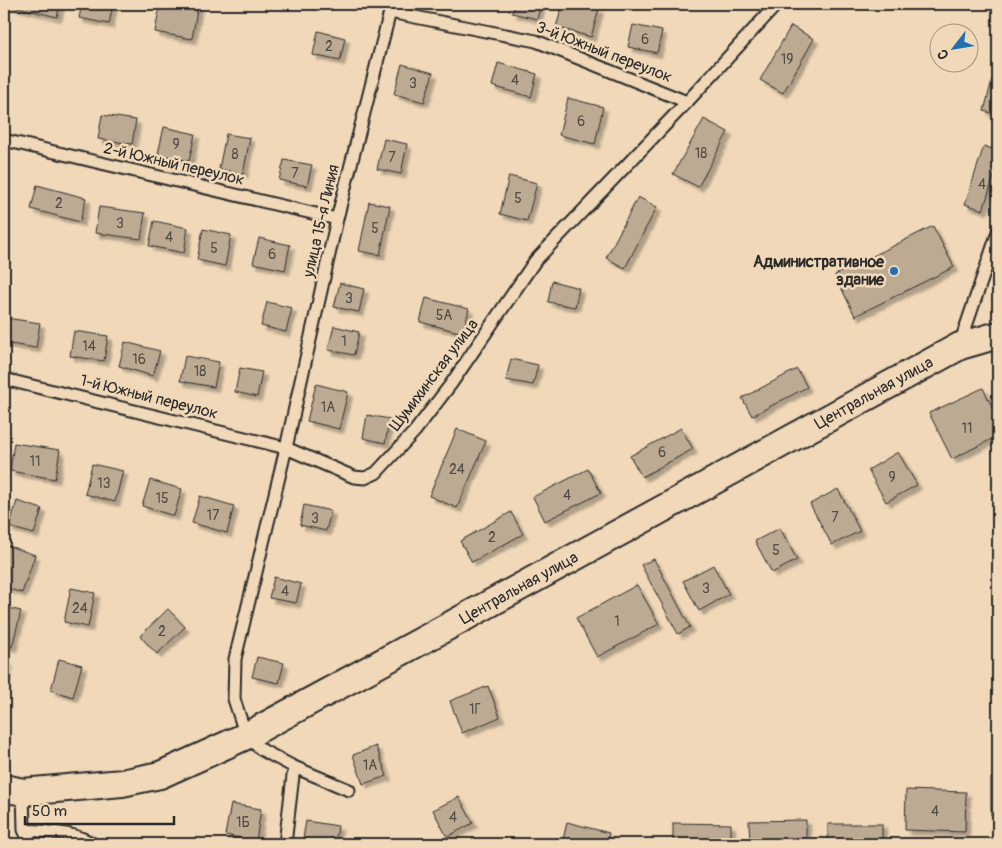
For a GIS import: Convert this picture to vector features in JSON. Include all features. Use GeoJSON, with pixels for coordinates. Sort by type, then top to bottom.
{"type":"FeatureCollection","features":[{"type":"Feature","properties":{"kind":"street","name":"Центральная улица"},"geometry":{"type":"LineString","coordinates":[[13,790],[122,783],[160,775],[246,736],[960,346],[998,335]]}},
{"type":"Feature","properties":{"kind":"lane","name":"Шумихинская улица"},"geometry":{"type":"LineString","coordinates":[[286,448],[354,477],[364,478],[376,473],[415,432],[451,384],[536,261],[777,4]]}},
{"type":"Feature","properties":{"kind":"lane","name":"3-й Южный переулок"},"geometry":{"type":"LineString","coordinates":[[391,8],[536,41],[687,102]]}},
{"type":"Feature","properties":{"kind":"lane","name":"улица 15-я Линия"},"geometry":{"type":"LineString","coordinates":[[286,448],[336,219],[391,8]]}},
{"type":"Feature","properties":{"kind":"lane","name":"2-й Южный переулок"},"geometry":{"type":"LineString","coordinates":[[4,140],[336,219]]}},
{"type":"Feature","properties":{"kind":"lane"},"geometry":{"type":"LineString","coordinates":[[960,346],[998,232]]}},
{"type":"Feature","properties":{"kind":"lane","name":"1-й Южный переулок"},"geometry":{"type":"LineString","coordinates":[[4,379],[286,448]]}},
{"type":"Feature","properties":{"kind":"lane"},"geometry":{"type":"LineString","coordinates":[[286,448],[235,659],[234,699],[246,736],[262,750],[294,767],[350,790]]}},
{"type":"Feature","properties":{"kind":"lane"},"geometry":{"type":"LineString","coordinates":[[285,844],[294,767]]}},
{"type":"Feature","properties":{"kind":"lane"},"geometry":{"type":"LineString","coordinates":[[13,790],[24,830],[31,844]]}},
{"type":"Feature","properties":{"kind":"lane"},"geometry":{"type":"LineString","coordinates":[[24,830],[70,833],[82,837],[93,844]]}},
{"type":"Feature","properties":{"kind":"building"},"geometry":{"type":"Polygon","coordinates":[[[4,4],[60,4],[57,17],[4,4]]]}},
{"type":"Feature","properties":{"kind":"building"},"geometry":{"type":"Polygon","coordinates":[[[82,4],[113,4],[109,24],[79,18],[82,4]]]}},
{"type":"Feature","properties":{"kind":"building"},"geometry":{"type":"Polygon","coordinates":[[[160,4],[198,4],[192,39],[155,32],[160,4]]]}},
{"type":"Feature","properties":{"kind":"building"},"geometry":{"type":"Polygon","coordinates":[[[515,4],[541,4],[537,19],[512,13],[515,4]]]}},
{"type":"Feature","properties":{"kind":"building"},"geometry":{"type":"Polygon","coordinates":[[[563,4],[581,4],[599,9],[591,37],[556,27],[563,4]]]}},
{"type":"Feature","properties":{"kind":"building"},"geometry":{"type":"Polygon","coordinates":[[[633,25],[662,31],[657,53],[628,47],[633,25]]]}},
{"type":"Feature","properties":{"kind":"building"},"geometry":{"type":"Polygon","coordinates":[[[791,26],[814,39],[783,93],[760,80],[791,26]]]}},
{"type":"Feature","properties":{"kind":"building"},"geometry":{"type":"Polygon","coordinates":[[[318,31],[345,38],[340,61],[313,55],[318,31]]]}},
{"type":"Feature","properties":{"kind":"building"},"geometry":{"type":"Polygon","coordinates":[[[998,57],[998,115],[984,111],[998,57]]]}},
{"type":"Feature","properties":{"kind":"building"},"geometry":{"type":"Polygon","coordinates":[[[498,63],[537,74],[531,97],[492,86],[498,63]]]}},
{"type":"Feature","properties":{"kind":"building"},"geometry":{"type":"Polygon","coordinates":[[[402,64],[433,73],[424,102],[394,94],[402,64]]]}},
{"type":"Feature","properties":{"kind":"building"},"geometry":{"type":"Polygon","coordinates":[[[568,98],[603,107],[595,144],[559,135],[568,98]]]}},
{"type":"Feature","properties":{"kind":"building"},"geometry":{"type":"Polygon","coordinates":[[[102,115],[136,120],[132,144],[98,139],[102,115]]]}},
{"type":"Feature","properties":{"kind":"building"},"geometry":{"type":"Polygon","coordinates":[[[704,119],[728,132],[698,187],[673,174],[704,119]]]}},
{"type":"Feature","properties":{"kind":"building"},"geometry":{"type":"Polygon","coordinates":[[[164,127],[195,134],[189,161],[158,154],[164,127]]]}},
{"type":"Feature","properties":{"kind":"building"},"geometry":{"type":"Polygon","coordinates":[[[226,134],[250,138],[243,174],[219,169],[226,134]]]}},
{"type":"Feature","properties":{"kind":"building"},"geometry":{"type":"Polygon","coordinates":[[[384,139],[407,144],[401,174],[377,169],[384,139]]]}},
{"type":"Feature","properties":{"kind":"building"},"geometry":{"type":"Polygon","coordinates":[[[984,146],[998,151],[998,164],[983,210],[965,204],[984,146]]]}},
{"type":"Feature","properties":{"kind":"building"},"geometry":{"type":"Polygon","coordinates":[[[284,160],[312,165],[307,186],[279,180],[284,160]]]}},
{"type":"Feature","properties":{"kind":"building"},"geometry":{"type":"Polygon","coordinates":[[[509,176],[537,183],[527,221],[500,214],[509,176]]]}},
{"type":"Feature","properties":{"kind":"building"},"geometry":{"type":"Polygon","coordinates":[[[37,185],[86,198],[80,222],[31,209],[37,185]]]}},
{"type":"Feature","properties":{"kind":"building"},"geometry":{"type":"Polygon","coordinates":[[[638,197],[657,207],[625,268],[606,258],[638,197]]]}},
{"type":"Feature","properties":{"kind":"building"},"geometry":{"type":"Polygon","coordinates":[[[369,202],[390,206],[380,255],[359,251],[369,202]]]}},
{"type":"Feature","properties":{"kind":"building"},"geometry":{"type":"Polygon","coordinates":[[[99,207],[145,213],[141,239],[95,233],[99,207]]]}},
{"type":"Feature","properties":{"kind":"building"},"geometry":{"type":"Polygon","coordinates":[[[154,221],[188,228],[184,253],[149,246],[154,221]]]}},
{"type":"Feature","properties":{"kind":"building","name":"Административное здание"},"geometry":{"type":"Polygon","coordinates":[[[933,226],[954,267],[855,316],[835,275],[933,226]]]}},
{"type":"Feature","properties":{"kind":"building"},"geometry":{"type":"Polygon","coordinates":[[[203,229],[231,235],[225,266],[197,260],[203,229]]]}},
{"type":"Feature","properties":{"kind":"building"},"geometry":{"type":"Polygon","coordinates":[[[259,238],[290,245],[285,270],[253,263],[259,238]]]}},
{"type":"Feature","properties":{"kind":"building"},"geometry":{"type":"Polygon","coordinates":[[[552,281],[579,288],[575,307],[548,302],[552,281]]]}},
{"type":"Feature","properties":{"kind":"building"},"geometry":{"type":"Polygon","coordinates":[[[340,283],[364,289],[359,312],[334,307],[340,283]]]}},
{"type":"Feature","properties":{"kind":"building"},"geometry":{"type":"Polygon","coordinates":[[[426,298],[469,309],[463,333],[420,322],[426,298]]]}},
{"type":"Feature","properties":{"kind":"building"},"geometry":{"type":"Polygon","coordinates":[[[267,302],[292,308],[286,332],[261,326],[267,302]]]}},
{"type":"Feature","properties":{"kind":"building"},"geometry":{"type":"Polygon","coordinates":[[[6,318],[40,323],[36,348],[4,343],[6,318]]]}},
{"type":"Feature","properties":{"kind":"building"},"geometry":{"type":"Polygon","coordinates":[[[334,326],[359,332],[354,355],[328,350],[334,326]]]}},
{"type":"Feature","properties":{"kind":"building"},"geometry":{"type":"Polygon","coordinates":[[[74,331],[108,336],[104,361],[70,356],[74,331]]]}},
{"type":"Feature","properties":{"kind":"building"},"geometry":{"type":"Polygon","coordinates":[[[125,342],[160,351],[153,376],[119,366],[125,342]]]}},
{"type":"Feature","properties":{"kind":"building"},"geometry":{"type":"Polygon","coordinates":[[[185,356],[219,362],[214,387],[180,381],[185,356]]]}},
{"type":"Feature","properties":{"kind":"building"},"geometry":{"type":"Polygon","coordinates":[[[511,359],[538,365],[533,385],[506,380],[511,359]]]}},
{"type":"Feature","properties":{"kind":"building"},"geometry":{"type":"Polygon","coordinates":[[[240,368],[262,372],[257,397],[235,392],[240,368]]]}},
{"type":"Feature","properties":{"kind":"building"},"geometry":{"type":"Polygon","coordinates":[[[797,369],[807,387],[752,416],[742,398],[797,369]]]}},
{"type":"Feature","properties":{"kind":"building"},"geometry":{"type":"Polygon","coordinates":[[[316,384],[348,392],[339,429],[307,421],[316,384]]]}},
{"type":"Feature","properties":{"kind":"building"},"geometry":{"type":"Polygon","coordinates":[[[983,388],[998,419],[998,436],[952,459],[929,413],[983,388]]]}},
{"type":"Feature","properties":{"kind":"building"},"geometry":{"type":"Polygon","coordinates":[[[367,415],[390,419],[385,443],[363,438],[367,415]]]}},
{"type":"Feature","properties":{"kind":"building"},"geometry":{"type":"Polygon","coordinates":[[[681,428],[693,449],[642,477],[630,456],[681,428]]]}},
{"type":"Feature","properties":{"kind":"building"},"geometry":{"type":"Polygon","coordinates":[[[457,429],[486,441],[457,508],[429,496],[457,429]]]}},
{"type":"Feature","properties":{"kind":"building"},"geometry":{"type":"Polygon","coordinates":[[[14,443],[60,450],[55,479],[10,471],[14,443]]]}},
{"type":"Feature","properties":{"kind":"building"},"geometry":{"type":"Polygon","coordinates":[[[898,452],[917,485],[886,502],[868,470],[898,452]]]}},
{"type":"Feature","properties":{"kind":"building"},"geometry":{"type":"Polygon","coordinates":[[[92,464],[123,471],[115,502],[85,494],[92,464]]]}},
{"type":"Feature","properties":{"kind":"building"},"geometry":{"type":"Polygon","coordinates":[[[588,469],[601,493],[545,521],[533,497],[588,469]]]}},
{"type":"Feature","properties":{"kind":"building"},"geometry":{"type":"Polygon","coordinates":[[[150,480],[182,489],[174,516],[142,506],[150,480]]]}},
{"type":"Feature","properties":{"kind":"building"},"geometry":{"type":"Polygon","coordinates":[[[838,489],[860,531],[832,545],[810,504],[838,489]]]}},
{"type":"Feature","properties":{"kind":"building"},"geometry":{"type":"Polygon","coordinates":[[[200,496],[234,506],[227,533],[192,523],[200,496]]]}},
{"type":"Feature","properties":{"kind":"building"},"geometry":{"type":"Polygon","coordinates":[[[17,501],[42,509],[34,534],[9,527],[17,501]]]}},
{"type":"Feature","properties":{"kind":"building"},"geometry":{"type":"Polygon","coordinates":[[[304,505],[331,511],[326,531],[300,525],[304,505]]]}},
{"type":"Feature","properties":{"kind":"building"},"geometry":{"type":"Polygon","coordinates":[[[511,512],[523,534],[472,562],[460,541],[511,512]]]}},
{"type":"Feature","properties":{"kind":"building"},"geometry":{"type":"Polygon","coordinates":[[[780,528],[797,560],[772,573],[755,541],[780,528]]]}},
{"type":"Feature","properties":{"kind":"building"},"geometry":{"type":"Polygon","coordinates":[[[6,545],[35,555],[22,593],[4,587],[4,552],[6,545]]]}},
{"type":"Feature","properties":{"kind":"building"},"geometry":{"type":"Polygon","coordinates":[[[654,559],[690,627],[678,634],[641,565],[654,559]]]}},
{"type":"Feature","properties":{"kind":"building"},"geometry":{"type":"Polygon","coordinates":[[[713,565],[729,594],[699,611],[683,581],[713,565]]]}},
{"type":"Feature","properties":{"kind":"building"},"geometry":{"type":"Polygon","coordinates":[[[274,577],[301,584],[296,603],[269,598],[274,577]]]}},
{"type":"Feature","properties":{"kind":"building"},"geometry":{"type":"Polygon","coordinates":[[[637,585],[659,624],[597,657],[576,618],[637,585]]]}},
{"type":"Feature","properties":{"kind":"building"},"geometry":{"type":"Polygon","coordinates":[[[71,588],[95,593],[88,627],[64,622],[71,588]]]}},
{"type":"Feature","properties":{"kind":"building"},"geometry":{"type":"Polygon","coordinates":[[[4,607],[21,611],[12,647],[4,645],[4,607]]]}},
{"type":"Feature","properties":{"kind":"building"},"geometry":{"type":"Polygon","coordinates":[[[168,609],[185,627],[157,654],[140,636],[168,609]]]}},
{"type":"Feature","properties":{"kind":"building"},"geometry":{"type":"Polygon","coordinates":[[[257,657],[284,663],[279,683],[252,677],[257,657]]]}},
{"type":"Feature","properties":{"kind":"building"},"geometry":{"type":"Polygon","coordinates":[[[59,659],[82,665],[73,697],[51,690],[59,659]]]}},
{"type":"Feature","properties":{"kind":"building"},"geometry":{"type":"Polygon","coordinates":[[[4,661],[8,662],[4,689],[4,661]]]}},
{"type":"Feature","properties":{"kind":"building"},"geometry":{"type":"Polygon","coordinates":[[[488,686],[500,717],[462,733],[450,701],[488,686]]]}},
{"type":"Feature","properties":{"kind":"building"},"geometry":{"type":"Polygon","coordinates":[[[376,746],[387,776],[363,784],[353,755],[376,746]]]}},
{"type":"Feature","properties":{"kind":"building"},"geometry":{"type":"Polygon","coordinates":[[[991,778],[998,778],[998,815],[991,815],[991,778]]]}},
{"type":"Feature","properties":{"kind":"building"},"geometry":{"type":"Polygon","coordinates":[[[906,790],[966,792],[965,832],[905,830],[906,790]]]}},
{"type":"Feature","properties":{"kind":"building"},"geometry":{"type":"Polygon","coordinates":[[[459,797],[473,823],[447,837],[433,810],[459,797]]]}},
{"type":"Feature","properties":{"kind":"building"},"geometry":{"type":"Polygon","coordinates":[[[231,804],[261,809],[256,841],[225,835],[231,804]]]}},
{"type":"Feature","properties":{"kind":"building"},"geometry":{"type":"Polygon","coordinates":[[[806,820],[806,844],[750,844],[749,821],[806,820]]]}},
{"type":"Feature","properties":{"kind":"building"},"geometry":{"type":"Polygon","coordinates":[[[306,821],[338,826],[335,844],[302,844],[306,821]]]}},
{"type":"Feature","properties":{"kind":"building"},"geometry":{"type":"Polygon","coordinates":[[[567,822],[609,833],[606,844],[562,844],[567,822]]]}},
{"type":"Feature","properties":{"kind":"building"},"geometry":{"type":"Polygon","coordinates":[[[673,823],[731,824],[731,844],[673,844],[673,823]]]}},
{"type":"Feature","properties":{"kind":"building"},"geometry":{"type":"Polygon","coordinates":[[[828,824],[882,824],[882,844],[828,844],[828,824]]]}},
{"type":"Feature","properties":{"kind":"place","name":"Административное здание"},"geometry":{"type":"Point","coordinates":[894,271]}}]}
